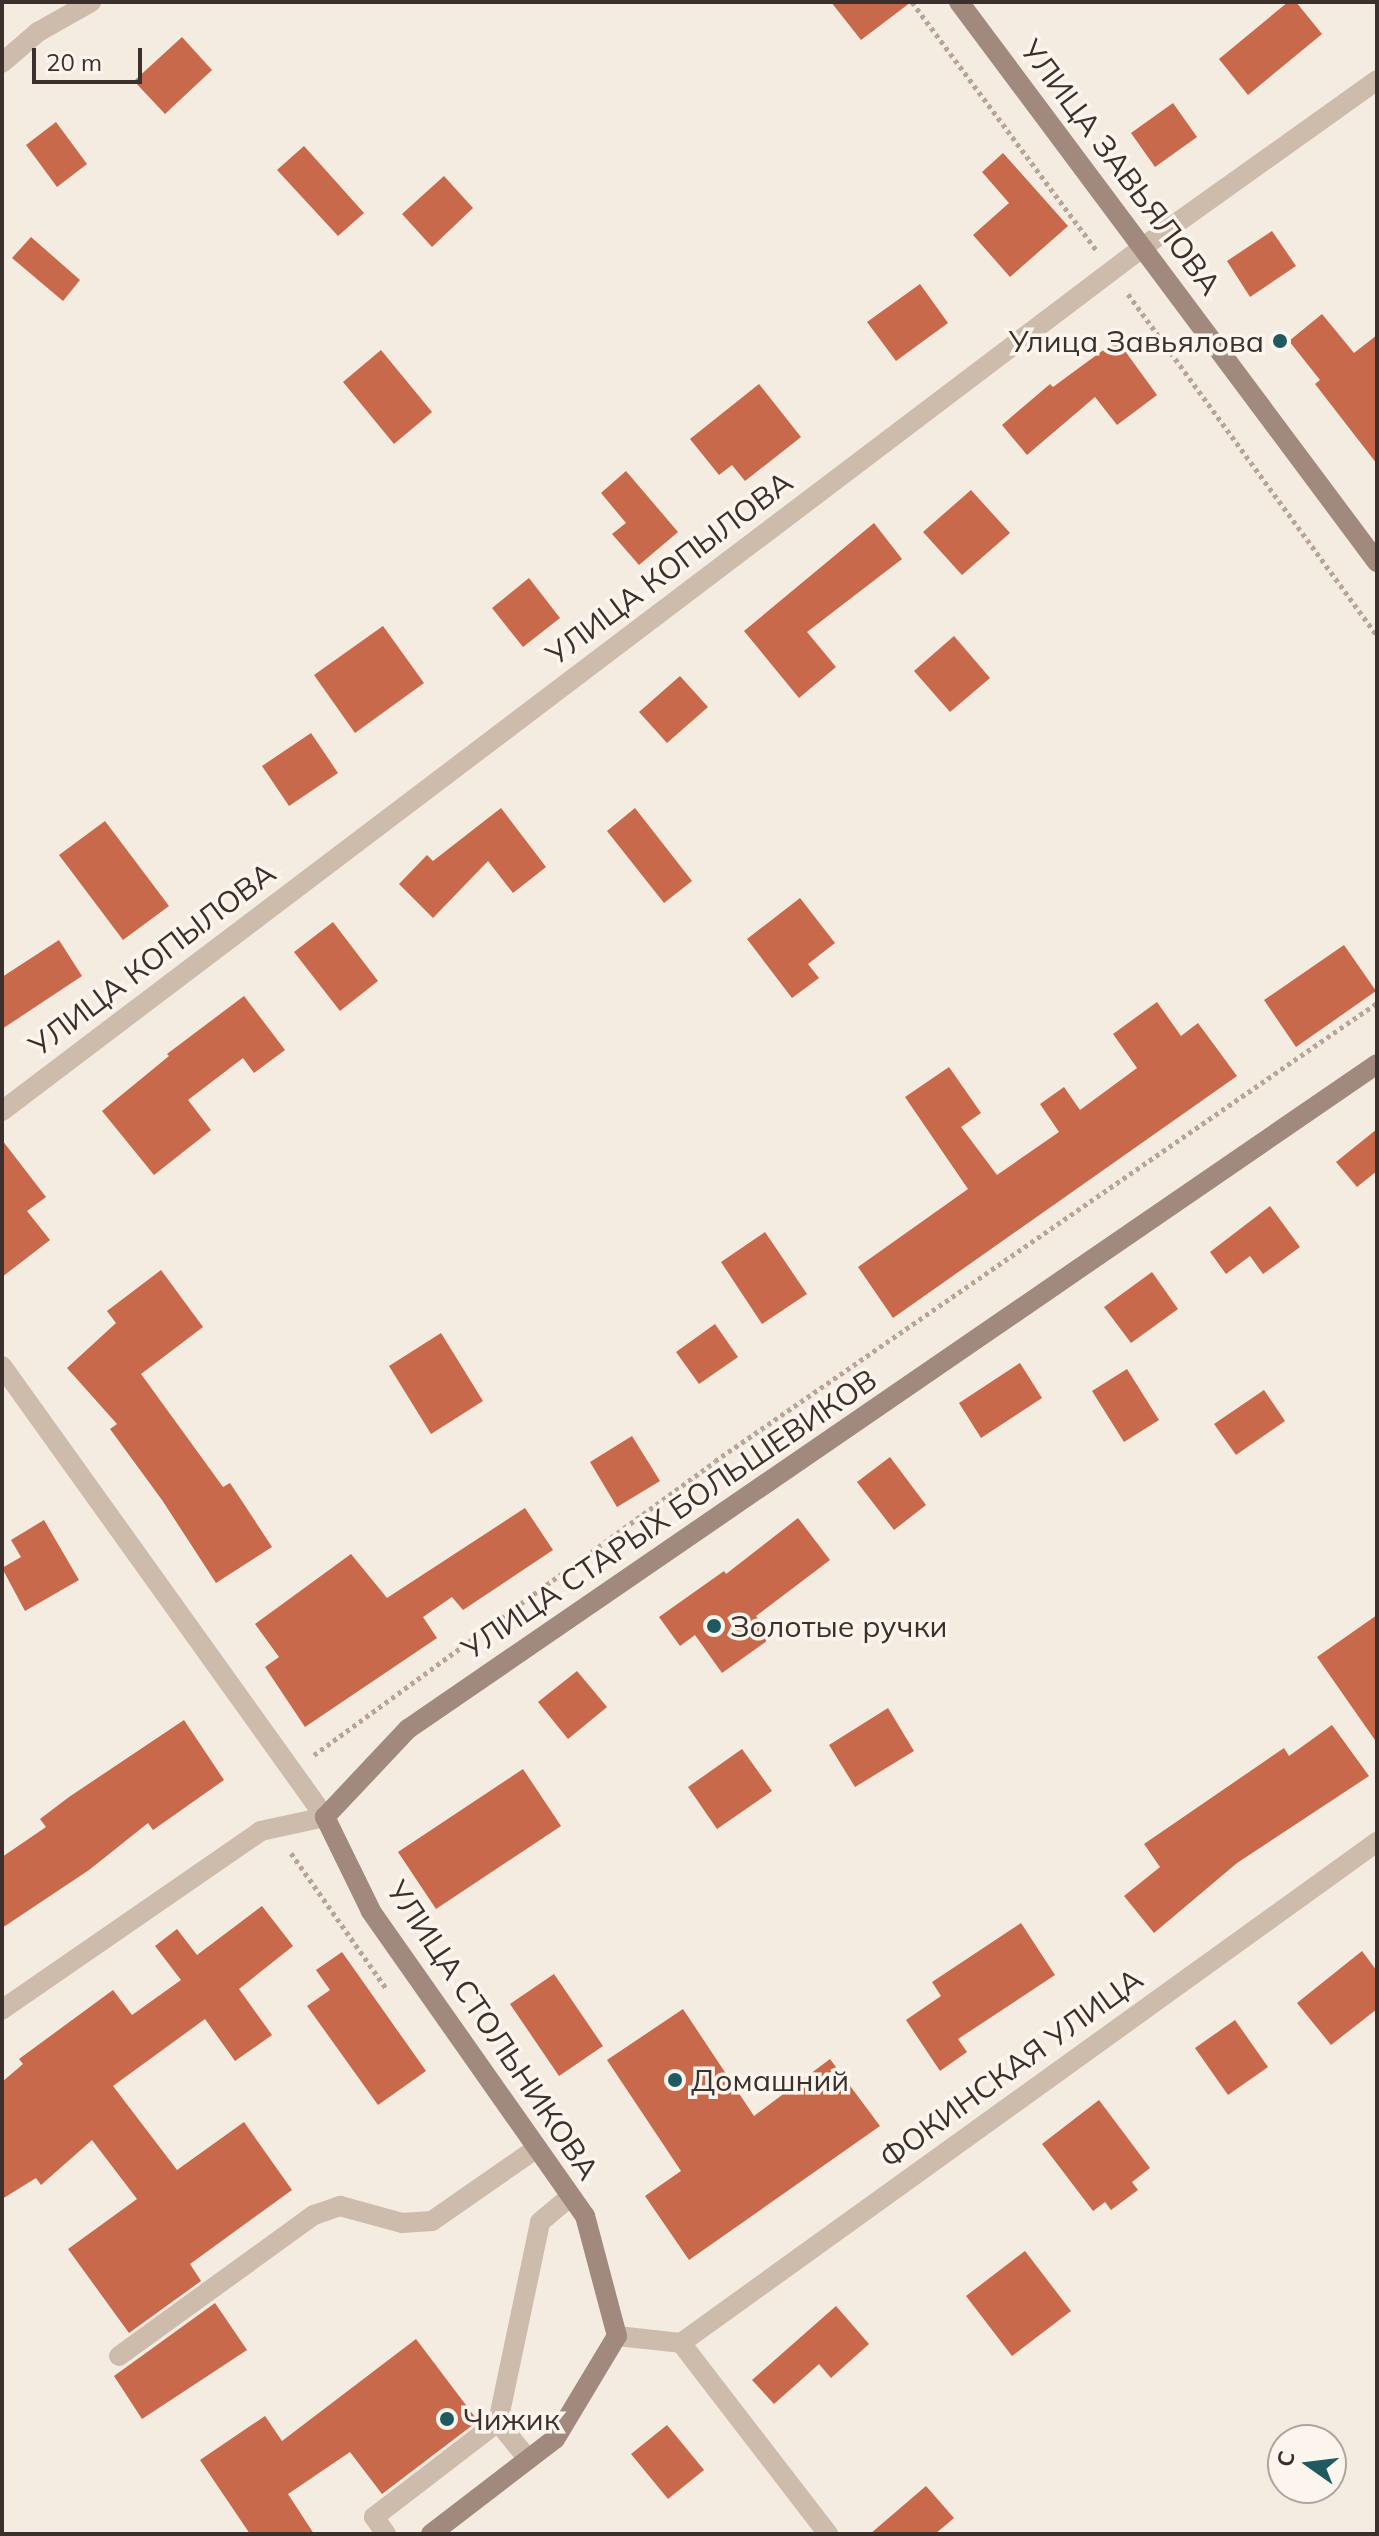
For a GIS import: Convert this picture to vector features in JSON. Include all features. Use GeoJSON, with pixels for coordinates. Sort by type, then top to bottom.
{"type":"FeatureCollection","features":[{"type":"Feature","properties":{"kind":"main road","name":"УЛИЦА ЗАВЬЯЛОВА"},"geometry":{"type":"LineString","coordinates":[[959,2],[1377,562]]}},
{"type":"Feature","properties":{"kind":"main road","name":"УЛИЦА СТАРЫХ БОЛЬШЕВИКОВ"},"geometry":{"type":"LineString","coordinates":[[325,1817],[408,1729],[1377,1064]]}},
{"type":"Feature","properties":{"kind":"main road","name":"УЛИЦА СТОЛЬНИКОВА"},"geometry":{"type":"LineString","coordinates":[[325,1817],[371,1911],[585,2216],[617,2336]]}},
{"type":"Feature","properties":{"kind":"main road"},"geometry":{"type":"LineString","coordinates":[[431,2534],[555,2439],[617,2336]]}},
{"type":"Feature","properties":{"kind":"street"},"geometry":{"type":"LineString","coordinates":[[2,63],[38,32],[91,2]]}},
{"type":"Feature","properties":{"kind":"street","name":"УЛИЦА КОПЫЛОВА"},"geometry":{"type":"LineString","coordinates":[[2,1111],[1143,247],[1377,80]]}},
{"type":"Feature","properties":{"kind":"street","name":"УЛИЦА СТОЛЬНИКОВА"},"geometry":{"type":"LineString","coordinates":[[2,1366],[325,1817]]}},
{"type":"Feature","properties":{"kind":"street"},"geometry":{"type":"LineString","coordinates":[[2,2010],[261,1831],[325,1817]]}},
{"type":"Feature","properties":{"kind":"street","name":"ФОКИНСКАЯ УЛИЦА"},"geometry":{"type":"LineString","coordinates":[[681,2343],[1377,1842]]}},
{"type":"Feature","properties":{"kind":"street"},"geometry":{"type":"LineString","coordinates":[[119,2356],[314,2215],[340,2206],[402,2223],[417,2225],[432,2221],[537,2148]]}},
{"type":"Feature","properties":{"kind":"street"},"geometry":{"type":"LineString","coordinates":[[386,2534],[374,2517],[498,2422],[540,2222],[571,2196]]}},
{"type":"Feature","properties":{"kind":"street"},"geometry":{"type":"LineString","coordinates":[[617,2336],[681,2343],[828,2534]]}},
{"type":"Feature","properties":{"kind":"street"},"geometry":{"type":"LineString","coordinates":[[498,2422],[528,2459]]}},
{"type":"Feature","properties":{"kind":"path"},"geometry":{"type":"LineString","coordinates":[[912,2],[1377,635]]}},
{"type":"Feature","properties":{"kind":"path"},"geometry":{"type":"LineString","coordinates":[[295,1778],[313,1756],[715,1461],[1377,1003]]}},
{"type":"Feature","properties":{"kind":"path"},"geometry":{"type":"LineString","coordinates":[[273,1828],[392,1997]]}},
{"type":"Feature","properties":{"kind":"building"},"geometry":{"type":"Polygon","coordinates":[[[831,2],[911,2],[861,40],[831,2]]]}},
{"type":"Feature","properties":{"kind":"building"},"geometry":{"type":"Polygon","coordinates":[[[1288,2],[1296,2],[1322,34],[1248,95],[1219,59],[1288,2]]]}},
{"type":"Feature","properties":{"kind":"building"},"geometry":{"type":"Polygon","coordinates":[[[182,37],[212,70],[165,114],[134,81],[182,37]]]}},
{"type":"Feature","properties":{"kind":"building"},"geometry":{"type":"Polygon","coordinates":[[[1173,103],[1197,137],[1155,167],[1131,133],[1173,103]]]}},
{"type":"Feature","properties":{"kind":"building"},"geometry":{"type":"Polygon","coordinates":[[[56,122],[87,164],[57,187],[26,145],[56,122]]]}},
{"type":"Feature","properties":{"kind":"building"},"geometry":{"type":"Polygon","coordinates":[[[304,146],[364,213],[338,236],[277,170],[304,146]]]}},
{"type":"Feature","properties":{"kind":"building"},"geometry":{"type":"Polygon","coordinates":[[[1003,153],[1068,226],[1010,277],[973,235],[1009,203],[982,172],[1003,153]]]}},
{"type":"Feature","properties":{"kind":"building"},"geometry":{"type":"Polygon","coordinates":[[[444,176],[473,208],[432,247],[402,214],[444,176]]]}},
{"type":"Feature","properties":{"kind":"building"},"geometry":{"type":"Polygon","coordinates":[[[1272,231],[1296,266],[1250,297],[1227,261],[1272,231]]]}},
{"type":"Feature","properties":{"kind":"building"},"geometry":{"type":"Polygon","coordinates":[[[31,237],[80,280],[63,301],[12,258],[31,237]]]}},
{"type":"Feature","properties":{"kind":"building"},"geometry":{"type":"Polygon","coordinates":[[[920,284],[948,323],[896,361],[867,322],[920,284]]]}},
{"type":"Feature","properties":{"kind":"building"},"geometry":{"type":"Polygon","coordinates":[[[1322,314],[1354,353],[1377,335],[1377,464],[1315,384],[1320,380],[1289,341],[1322,314]]]}},
{"type":"Feature","properties":{"kind":"building"},"geometry":{"type":"Polygon","coordinates":[[[1117,340],[1157,395],[1117,425],[1095,397],[1027,455],[1002,425],[1050,384],[1053,387],[1117,340]]]}},
{"type":"Feature","properties":{"kind":"building"},"geometry":{"type":"Polygon","coordinates":[[[381,350],[432,412],[394,444],[343,382],[381,350]]]}},
{"type":"Feature","properties":{"kind":"building"},"geometry":{"type":"Polygon","coordinates":[[[759,384],[801,437],[745,481],[732,465],[719,475],[690,439],[759,384]]]}},
{"type":"Feature","properties":{"kind":"building"},"geometry":{"type":"Polygon","coordinates":[[[626,471],[678,532],[639,565],[612,534],[626,523],[601,493],[626,471]]]}},
{"type":"Feature","properties":{"kind":"building"},"geometry":{"type":"Polygon","coordinates":[[[971,490],[1010,533],[962,575],[923,532],[971,490]]]}},
{"type":"Feature","properties":{"kind":"building"},"geometry":{"type":"Polygon","coordinates":[[[874,523],[902,559],[807,632],[836,667],[799,698],[744,631],[874,523]]]}},
{"type":"Feature","properties":{"kind":"building"},"geometry":{"type":"Polygon","coordinates":[[[529,578],[560,618],[523,647],[492,608],[529,578]]]}},
{"type":"Feature","properties":{"kind":"building"},"geometry":{"type":"Polygon","coordinates":[[[383,626],[424,683],[355,733],[314,675],[383,626]]]}},
{"type":"Feature","properties":{"kind":"building"},"geometry":{"type":"Polygon","coordinates":[[[954,636],[990,678],[950,712],[914,671],[954,636]]]}},
{"type":"Feature","properties":{"kind":"building"},"geometry":{"type":"Polygon","coordinates":[[[680,676],[708,707],[667,743],[639,712],[680,676]]]}},
{"type":"Feature","properties":{"kind":"building"},"geometry":{"type":"Polygon","coordinates":[[[311,733],[338,773],[289,806],[262,766],[311,733]]]}},
{"type":"Feature","properties":{"kind":"building"},"geometry":{"type":"Polygon","coordinates":[[[501,808],[546,867],[513,893],[488,861],[433,918],[399,884],[427,855],[433,861],[501,808]]]}},
{"type":"Feature","properties":{"kind":"building"},"geometry":{"type":"Polygon","coordinates":[[[635,808],[692,881],[664,903],[607,831],[635,808]]]}},
{"type":"Feature","properties":{"kind":"building"},"geometry":{"type":"Polygon","coordinates":[[[105,821],[169,906],[123,940],[59,855],[105,821]]]}},
{"type":"Feature","properties":{"kind":"building"},"geometry":{"type":"Polygon","coordinates":[[[800,898],[835,943],[808,964],[819,978],[792,998],[747,939],[800,898]]]}},
{"type":"Feature","properties":{"kind":"building"},"geometry":{"type":"Polygon","coordinates":[[[333,922],[378,981],[340,1011],[294,952],[333,922]]]}},
{"type":"Feature","properties":{"kind":"building"},"geometry":{"type":"Polygon","coordinates":[[[59,940],[82,976],[2,1029],[2,977],[59,940]]]}},
{"type":"Feature","properties":{"kind":"building"},"geometry":{"type":"Polygon","coordinates":[[[1344,945],[1376,991],[1296,1047],[1264,1000],[1344,945]]]}},
{"type":"Feature","properties":{"kind":"building"},"geometry":{"type":"Polygon","coordinates":[[[244,996],[285,1050],[254,1073],[243,1058],[188,1100],[211,1130],[154,1175],[102,1111],[169,1056],[167,1054],[244,996]]]}},
{"type":"Feature","properties":{"kind":"building"},"geometry":{"type":"Polygon","coordinates":[[[1157,1002],[1181,1036],[1198,1023],[1237,1076],[893,1318],[858,1267],[968,1189],[905,1097],[949,1067],[981,1113],[961,1127],[997,1175],[1059,1132],[1040,1104],[1064,1087],[1080,1110],[1137,1068],[1113,1034],[1157,1002]]]}},
{"type":"Feature","properties":{"kind":"building"},"geometry":{"type":"Polygon","coordinates":[[[1377,1129],[1377,1171],[1357,1187],[1336,1162],[1377,1129]]]}},
{"type":"Feature","properties":{"kind":"building"},"geometry":{"type":"Polygon","coordinates":[[[2,1140],[46,1197],[27,1211],[50,1240],[2,1277],[2,1140]]]}},
{"type":"Feature","properties":{"kind":"building"},"geometry":{"type":"Polygon","coordinates":[[[1270,1206],[1300,1247],[1263,1274],[1250,1256],[1226,1274],[1210,1252],[1270,1206]]]}},
{"type":"Feature","properties":{"kind":"building"},"geometry":{"type":"Polygon","coordinates":[[[765,1232],[807,1294],[762,1324],[721,1262],[765,1232]]]}},
{"type":"Feature","properties":{"kind":"building"},"geometry":{"type":"Polygon","coordinates":[[[161,1270],[203,1327],[141,1374],[223,1487],[230,1483],[272,1547],[216,1583],[162,1500],[110,1429],[117,1424],[67,1368],[116,1323],[107,1311],[161,1270]]]}},
{"type":"Feature","properties":{"kind":"building"},"geometry":{"type":"Polygon","coordinates":[[[1152,1272],[1178,1309],[1131,1343],[1104,1307],[1152,1272]]]}},
{"type":"Feature","properties":{"kind":"building"},"geometry":{"type":"Polygon","coordinates":[[[715,1324],[738,1357],[699,1384],[676,1352],[715,1324]]]}},
{"type":"Feature","properties":{"kind":"building"},"geometry":{"type":"Polygon","coordinates":[[[441,1333],[483,1401],[431,1434],[389,1366],[441,1333]]]}},
{"type":"Feature","properties":{"kind":"building"},"geometry":{"type":"Polygon","coordinates":[[[1020,1363],[1042,1398],[981,1438],[959,1403],[1020,1363]]]}},
{"type":"Feature","properties":{"kind":"building"},"geometry":{"type":"Polygon","coordinates":[[[1127,1369],[1159,1420],[1124,1442],[1092,1391],[1127,1369]]]}},
{"type":"Feature","properties":{"kind":"building"},"geometry":{"type":"Polygon","coordinates":[[[1264,1390],[1285,1421],[1236,1455],[1214,1424],[1264,1390]]]}},
{"type":"Feature","properties":{"kind":"building"},"geometry":{"type":"Polygon","coordinates":[[[632,1436],[660,1481],[617,1507],[590,1462],[632,1436]]]}},
{"type":"Feature","properties":{"kind":"building"},"geometry":{"type":"Polygon","coordinates":[[[890,1457],[926,1505],[894,1530],[857,1482],[890,1457]]]}},
{"type":"Feature","properties":{"kind":"building"},"geometry":{"type":"Polygon","coordinates":[[[525,1508],[553,1550],[463,1610],[452,1597],[423,1617],[437,1638],[305,1727],[265,1667],[279,1657],[255,1624],[351,1554],[387,1598],[525,1508]]]}},
{"type":"Feature","properties":{"kind":"building"},"geometry":{"type":"Polygon","coordinates":[[[798,1518],[830,1560],[756,1616],[771,1638],[722,1673],[695,1635],[680,1646],[659,1617],[724,1571],[726,1574],[798,1518]]]}},
{"type":"Feature","properties":{"kind":"building"},"geometry":{"type":"Polygon","coordinates":[[[44,1520],[79,1580],[25,1611],[2,1568],[21,1557],[11,1540],[44,1520]]]}},
{"type":"Feature","properties":{"kind":"building"},"geometry":{"type":"Polygon","coordinates":[[[1377,1615],[1377,1743],[1317,1657],[1377,1615]]]}},
{"type":"Feature","properties":{"kind":"building"},"geometry":{"type":"Polygon","coordinates":[[[577,1671],[607,1707],[568,1739],[538,1702],[577,1671]]]}},
{"type":"Feature","properties":{"kind":"building"},"geometry":{"type":"Polygon","coordinates":[[[888,1708],[914,1751],[855,1787],[829,1745],[888,1708]]]}},
{"type":"Feature","properties":{"kind":"building"},"geometry":{"type":"Polygon","coordinates":[[[184,1720],[224,1780],[153,1830],[148,1823],[89,1870],[2,1928],[2,1857],[46,1827],[40,1819],[69,1797],[184,1720]]]}},
{"type":"Feature","properties":{"kind":"building"},"geometry":{"type":"Polygon","coordinates":[[[1332,1725],[1369,1776],[1237,1863],[1154,1933],[1124,1896],[1160,1867],[1144,1844],[1284,1748],[1289,1756],[1332,1725]]]}},
{"type":"Feature","properties":{"kind":"building"},"geometry":{"type":"Polygon","coordinates":[[[742,1749],[772,1791],[717,1829],[688,1787],[742,1749]]]}},
{"type":"Feature","properties":{"kind":"building"},"geometry":{"type":"Polygon","coordinates":[[[523,1769],[561,1826],[436,1909],[398,1852],[523,1769]]]}},
{"type":"Feature","properties":{"kind":"building"},"geometry":{"type":"Polygon","coordinates":[[[262,1906],[293,1946],[239,1989],[272,2035],[235,2061],[205,2019],[113,2086],[177,2170],[244,2122],[292,2190],[190,2264],[201,2281],[129,2333],[68,2249],[137,2199],[92,2140],[41,2185],[36,2178],[2,2199],[2,2082],[23,2064],[19,2059],[113,1990],[132,2015],[181,1980],[155,1946],[177,1929],[197,1955],[262,1906]]]}},
{"type":"Feature","properties":{"kind":"building"},"geometry":{"type":"Polygon","coordinates":[[[1021,1923],[1055,1975],[958,2039],[967,2052],[940,2071],[906,2020],[941,1996],[932,1982],[1021,1923]]]}},
{"type":"Feature","properties":{"kind":"building"},"geometry":{"type":"Polygon","coordinates":[[[1362,1951],[1377,1971],[1377,2009],[1331,2045],[1297,2003],[1362,1951]]]}},
{"type":"Feature","properties":{"kind":"building"},"geometry":{"type":"Polygon","coordinates":[[[342,1952],[426,2071],[378,2105],[307,2006],[330,1990],[316,1970],[342,1952]]]}},
{"type":"Feature","properties":{"kind":"building"},"geometry":{"type":"Polygon","coordinates":[[[554,1974],[603,2046],[559,2076],[510,2004],[554,1974]]]}},
{"type":"Feature","properties":{"kind":"building"},"geometry":{"type":"Polygon","coordinates":[[[683,2009],[754,2116],[830,2059],[880,2126],[689,2260],[645,2196],[681,2171],[607,2060],[683,2009]]]}},
{"type":"Feature","properties":{"kind":"building"},"geometry":{"type":"Polygon","coordinates":[[[1235,2020],[1268,2067],[1228,2095],[1195,2048],[1235,2020]]]}},
{"type":"Feature","properties":{"kind":"building"},"geometry":{"type":"Polygon","coordinates":[[[1099,2100],[1150,2168],[1132,2182],[1138,2190],[1111,2210],[1105,2202],[1093,2211],[1042,2144],[1099,2100]]]}},
{"type":"Feature","properties":{"kind":"building"},"geometry":{"type":"Polygon","coordinates":[[[1025,2251],[1071,2311],[1012,2356],[966,2296],[1025,2251]]]}},
{"type":"Feature","properties":{"kind":"building"},"geometry":{"type":"Polygon","coordinates":[[[215,2303],[247,2350],[142,2419],[114,2376],[215,2303]]]}},
{"type":"Feature","properties":{"kind":"building"},"geometry":{"type":"Polygon","coordinates":[[[836,2306],[869,2344],[831,2378],[819,2364],[774,2404],[752,2380],[836,2306]]]}},
{"type":"Feature","properties":{"kind":"building"},"geometry":{"type":"Polygon","coordinates":[[[416,2339],[478,2421],[382,2494],[350,2452],[288,2494],[314,2534],[250,2534],[200,2460],[265,2416],[282,2441],[416,2339]]]}},
{"type":"Feature","properties":{"kind":"building"},"geometry":{"type":"Polygon","coordinates":[[[667,2425],[704,2470],[668,2499],[631,2454],[667,2425]]]}},
{"type":"Feature","properties":{"kind":"building"},"geometry":{"type":"Polygon","coordinates":[[[926,2486],[954,2518],[935,2534],[870,2534],[926,2486]]]}},
{"type":"Feature","properties":{"kind":"place","name":"Улица Завьялова"},"geometry":{"type":"Point","coordinates":[1280,341]}},
{"type":"Feature","properties":{"kind":"place","name":"Золотые ручки"},"geometry":{"type":"Point","coordinates":[714,1626]}},
{"type":"Feature","properties":{"kind":"place","name":"Домашний"},"geometry":{"type":"Point","coordinates":[675,2080]}},
{"type":"Feature","properties":{"kind":"place","name":"Чижик"},"geometry":{"type":"Point","coordinates":[447,2419]}}]}
